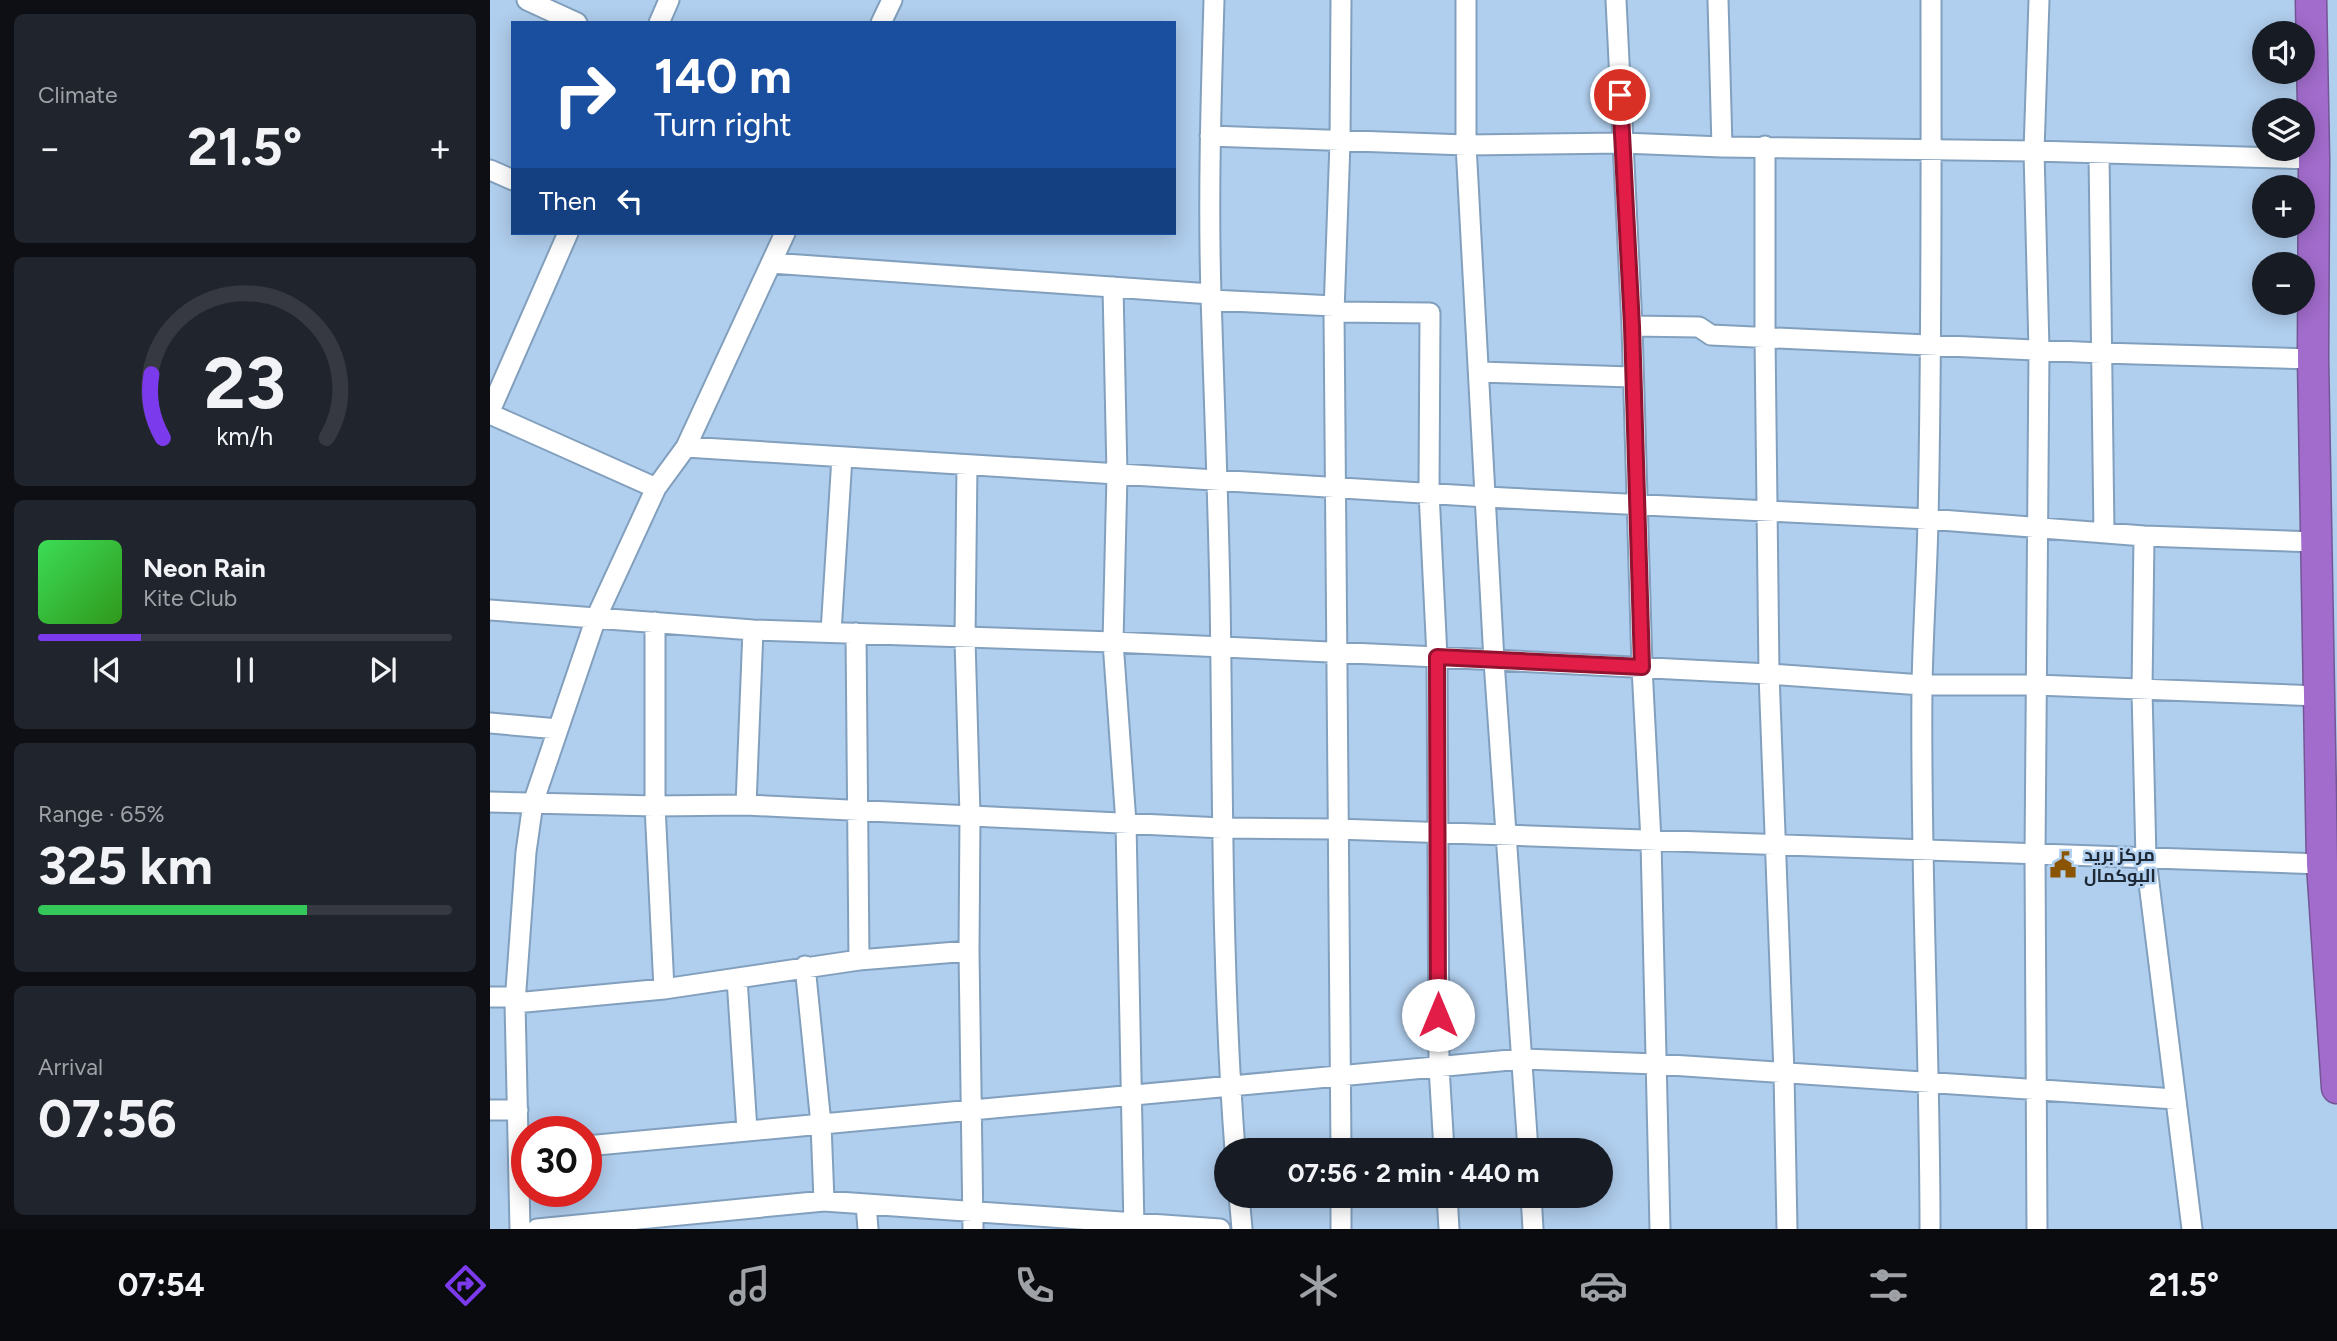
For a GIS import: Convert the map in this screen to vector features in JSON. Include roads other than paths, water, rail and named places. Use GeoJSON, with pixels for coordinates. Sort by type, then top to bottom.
{"type":"FeatureCollection","features":[{"type":"Feature","properties":{"kind":"highway"},"geometry":{"type":"LineString","coordinates":[[2311,0],[2313,98]]}},
{"type":"Feature","properties":{"kind":"highway"},"geometry":{"type":"LineString","coordinates":[[2314,161],[2313,359],[2322,864],[2337,1088]]}},
{"type":"Feature","properties":{"kind":"street"},"geometry":{"type":"LineString","coordinates":[[527,0],[573,21]]}},
{"type":"Feature","properties":{"kind":"street"},"geometry":{"type":"LineString","coordinates":[[660,21],[669,0]]}},
{"type":"Feature","properties":{"kind":"street"},"geometry":{"type":"LineString","coordinates":[[882,21],[892,0]]}},
{"type":"Feature","properties":{"kind":"street"},"geometry":{"type":"LineString","coordinates":[[1214,0],[1210,135],[1211,297],[1217,479],[1222,828],[1230,1085],[1235,1138]]}},
{"type":"Feature","properties":{"kind":"street"},"geometry":{"type":"LineString","coordinates":[[1341,0],[1340,142],[1334,309],[1341,1138]]}},
{"type":"Feature","properties":{"kind":"street"},"geometry":{"type":"LineString","coordinates":[[1466,0],[1465,145],[1480,372],[1494,661],[1527,1138]]}},
{"type":"Feature","properties":{"kind":"street"},"geometry":{"type":"LineString","coordinates":[[1616,0],[1632,326],[1631,377],[1651,841],[1660,1229]]}},
{"type":"Feature","properties":{"kind":"street"},"geometry":{"type":"LineString","coordinates":[[1718,0],[1722,147]]}},
{"type":"Feature","properties":{"kind":"street"},"geometry":{"type":"LineString","coordinates":[[1930,1229],[1930,1082],[1923,850],[1923,685],[1931,344],[1931,0]]}},
{"type":"Feature","properties":{"kind":"street"},"geometry":{"type":"LineString","coordinates":[[2037,1229],[2035,855],[2039,350],[2034,151],[2039,0]]}},
{"type":"Feature","properties":{"kind":"street"},"geometry":{"type":"LineString","coordinates":[[1210,135],[1465,145],[1623,142],[1722,147],[2252,157]]}},
{"type":"Feature","properties":{"kind":"street"},"geometry":{"type":"LineString","coordinates":[[1765,146],[1769,674],[1787,1229]]}},
{"type":"Feature","properties":{"kind":"street"},"geometry":{"type":"LineString","coordinates":[[2099,153],[2104,533]]}},
{"type":"Feature","properties":{"kind":"street"},"geometry":{"type":"LineString","coordinates":[[490,170],[511,179]]}},
{"type":"Feature","properties":{"kind":"street"},"geometry":{"type":"LineString","coordinates":[[567,235],[498,372],[490,413],[656,488]]}},
{"type":"Feature","properties":{"kind":"street"},"geometry":{"type":"LineString","coordinates":[[518,1116],[515,1000],[526,852],[533,803],[596,618],[656,488],[686,447],[784,235]]}},
{"type":"Feature","properties":{"kind":"street"},"geometry":{"type":"LineString","coordinates":[[772,263],[1113,287],[1334,309],[1430,313],[1429,492],[1437,657],[1439,1067],[1443,1138]]}},
{"type":"Feature","properties":{"kind":"street"},"geometry":{"type":"LineString","coordinates":[[1113,287],[1117,475],[1113,642],[1126,823],[1134,1226]]}},
{"type":"Feature","properties":{"kind":"street"},"geometry":{"type":"LineString","coordinates":[[1632,326],[1699,327],[1711,335],[2101,353],[2313,359]]}},
{"type":"Feature","properties":{"kind":"street"},"geometry":{"type":"LineString","coordinates":[[1480,372],[1631,377]]}},
{"type":"Feature","properties":{"kind":"street"},"geometry":{"type":"LineString","coordinates":[[686,447],[1486,497],[1928,519],[2144,536],[2316,542]]}},
{"type":"Feature","properties":{"kind":"street"},"geometry":{"type":"LineString","coordinates":[[831,632],[842,457]]}},
{"type":"Feature","properties":{"kind":"street"},"geometry":{"type":"LineString","coordinates":[[967,465],[965,639],[970,815],[972,1220]]}},
{"type":"Feature","properties":{"kind":"street"},"geometry":{"type":"LineString","coordinates":[[2144,536],[2142,691],[2146,859],[2192,1229]]}},
{"type":"Feature","properties":{"kind":"street"},"geometry":{"type":"LineString","coordinates":[[490,610],[753,630],[1113,642],[1437,657],[1769,674],[1923,685],[2036,685],[2319,696]]}},
{"type":"Feature","properties":{"kind":"street"},"geometry":{"type":"LineString","coordinates":[[655,622],[655,806],[664,989]]}},
{"type":"Feature","properties":{"kind":"street"},"geometry":{"type":"LineString","coordinates":[[746,805],[753,630]]}},
{"type":"Feature","properties":{"kind":"street"},"geometry":{"type":"LineString","coordinates":[[856,633],[859,960]]}},
{"type":"Feature","properties":{"kind":"street"},"geometry":{"type":"LineString","coordinates":[[490,723],[558,729]]}},
{"type":"Feature","properties":{"kind":"street"},"geometry":{"type":"LineString","coordinates":[[490,802],[746,805],[1222,828],[1337,829],[2322,864]]}},
{"type":"Feature","properties":{"kind":"street"},"geometry":{"type":"LineString","coordinates":[[490,997],[515,1000],[664,989],[859,960],[969,951]]}},
{"type":"Feature","properties":{"kind":"street"},"geometry":{"type":"LineString","coordinates":[[805,967],[821,1124],[824,1201]]}},
{"type":"Feature","properties":{"kind":"street"},"geometry":{"type":"LineString","coordinates":[[737,979],[747,1130]]}},
{"type":"Feature","properties":{"kind":"street"},"geometry":{"type":"LineString","coordinates":[[602,1144],[1521,1059],[1656,1064],[2175,1099]]}},
{"type":"Feature","properties":{"kind":"street"},"geometry":{"type":"LineString","coordinates":[[490,1110],[517,1110]]}},
{"type":"Feature","properties":{"kind":"street"},"geometry":{"type":"LineString","coordinates":[[537,1229],[824,1201],[866,1204],[972,1220],[1220,1229]]}},
{"type":"Feature","properties":{"kind":"street"},"geometry":{"type":"LineString","coordinates":[[866,1204],[868,1229]]}},
{"type":"Feature","properties":{"kind":"street"},"geometry":{"type":"LineString","coordinates":[[520,1229],[521,1207]]}},
{"type":"Feature","properties":{"kind":"street"},"geometry":{"type":"LineString","coordinates":[[1240,1208],[1242,1229]]}},
{"type":"Feature","properties":{"kind":"street"},"geometry":{"type":"LineString","coordinates":[[1341,1208],[1341,1229]]}},
{"type":"Feature","properties":{"kind":"street"},"geometry":{"type":"LineString","coordinates":[[1448,1208],[1449,1229]]}},
{"type":"Feature","properties":{"kind":"street"},"geometry":{"type":"LineString","coordinates":[[1532,1208],[1533,1229]]}},
{"type":"Feature","properties":{"kind":"place","name":"مركز بريد البوكمال"},"geometry":{"type":"Point","coordinates":[2063,865]}}]}
